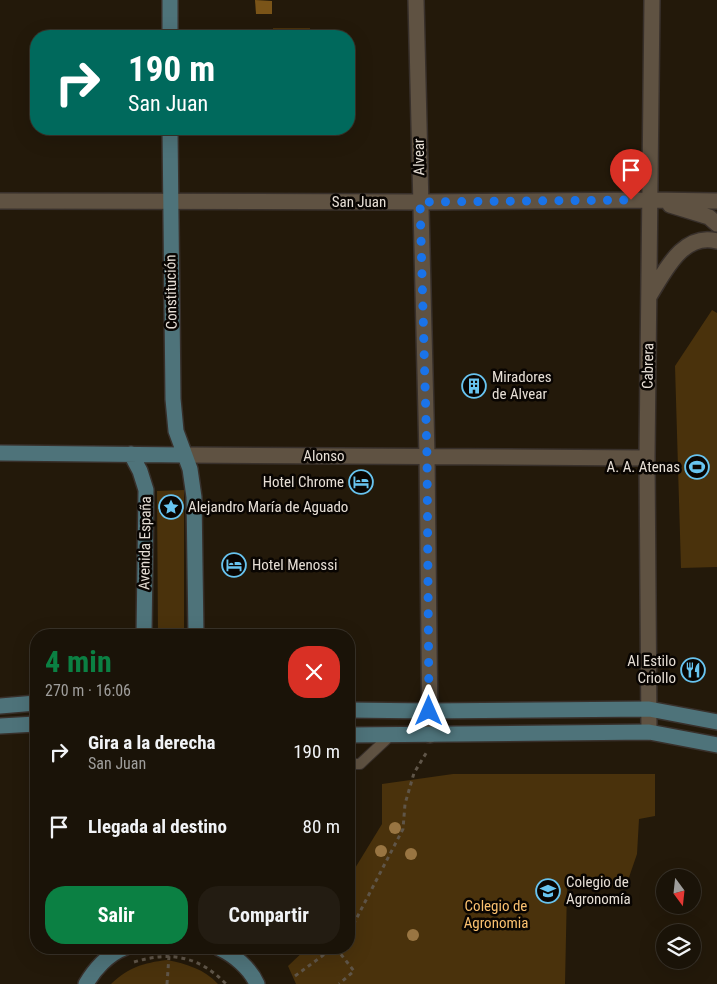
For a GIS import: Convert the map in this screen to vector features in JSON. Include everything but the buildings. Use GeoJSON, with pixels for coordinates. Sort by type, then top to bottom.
{"type":"FeatureCollection","features":[{"type":"Feature","properties":{"kind":"main road"},"geometry":{"type":"LineString","coordinates":[[170,0],[170,30]]}},
{"type":"Feature","properties":{"kind":"main road","name":"Constitución"},"geometry":{"type":"LineString","coordinates":[[170,135],[173,398],[176,431],[184,455]]}},
{"type":"Feature","properties":{"kind":"main road","name":"Alonso"},"geometry":{"type":"LineString","coordinates":[[0,453],[184,455]]}},
{"type":"Feature","properties":{"kind":"main road","name":"Avenida España"},"geometry":{"type":"LineString","coordinates":[[130,454],[140,471],[146,490],[144,629]]}},
{"type":"Feature","properties":{"kind":"main road"},"geometry":{"type":"LineString","coordinates":[[184,455],[190,470],[194,497],[196,629]]}},
{"type":"Feature","properties":{"kind":"main road"},"geometry":{"type":"LineString","coordinates":[[0,706],[30,704]]}},
{"type":"Feature","properties":{"kind":"main road"},"geometry":{"type":"LineString","coordinates":[[355,710],[649,709],[717,722]]}},
{"type":"Feature","properties":{"kind":"main road"},"geometry":{"type":"LineString","coordinates":[[0,726],[30,724]]}},
{"type":"Feature","properties":{"kind":"main road"},"geometry":{"type":"LineString","coordinates":[[355,735],[649,732],[717,745]]}},
{"type":"Feature","properties":{"kind":"main road"},"geometry":{"type":"LineString","coordinates":[[86,984],[92,972],[113,954]]}},
{"type":"Feature","properties":{"kind":"main road"},"geometry":{"type":"LineString","coordinates":[[229,954],[254,976],[258,984]]}},
{"type":"Feature","properties":{"kind":"street","name":"Alvear"},"geometry":{"type":"LineString","coordinates":[[416,0],[427,456],[430,735]]}},
{"type":"Feature","properties":{"kind":"street","name":"Cabrera"},"geometry":{"type":"LineString","coordinates":[[649,732],[647,458],[652,0]]}},
{"type":"Feature","properties":{"kind":"street"},"geometry":{"type":"LineString","coordinates":[[650,200],[709,217],[717,224]]}},
{"type":"Feature","properties":{"kind":"street","name":"San Juan"},"geometry":{"type":"LineString","coordinates":[[0,201],[717,201]]}},
{"type":"Feature","properties":{"kind":"street"},"geometry":{"type":"LineString","coordinates":[[649,296],[674,257],[690,244],[708,239],[717,241]]}},
{"type":"Feature","properties":{"kind":"street","name":"Alonso"},"geometry":{"type":"LineString","coordinates":[[184,455],[647,458]]}},
{"type":"Feature","properties":{"kind":"lane"},"geometry":{"type":"LineString","coordinates":[[355,764],[360,764],[391,735]]}},
{"type":"Feature","properties":{"kind":"path"},"geometry":{"type":"LineString","coordinates":[[355,921],[403,830],[405,804],[414,773],[428,751],[430,735]]}},
{"type":"Feature","properties":{"kind":"path"},"geometry":{"type":"LineString","coordinates":[[295,976],[326,954]]}},
{"type":"Feature","properties":{"kind":"path"},"geometry":{"type":"LineString","coordinates":[[338,984],[354,971],[340,954]]}},
{"type":"Feature","properties":{"kind":"path"},"geometry":{"type":"LineString","coordinates":[[167,984],[169,956]]}},
{"type":"Feature","properties":{"kind":"path"},"geometry":{"type":"LineString","coordinates":[[133,962],[147,958],[169,956],[191,960],[205,966],[226,984]]}},
{"type":"Feature","properties":{"kind":"green space"},"geometry":{"type":"Polygon","coordinates":[[[273,28],[310,28],[310,30],[273,30],[273,28]]]}},
{"type":"Feature","properties":{"kind":"green space","name":"A. A. Atenas"},"geometry":{"type":"Polygon","coordinates":[[[712,310],[717,313],[717,567],[681,568],[675,366],[712,310]]]}},
{"type":"Feature","properties":{"kind":"green space"},"geometry":{"type":"Polygon","coordinates":[[[184,490],[184,629],[158,629],[157,491],[184,490]]]}},
{"type":"Feature","properties":{"kind":"green space","name":"Colegio de Agronomia"},"geometry":{"type":"Polygon","coordinates":[[[453,774],[655,774],[655,816],[639,819],[637,854],[626,886],[567,888],[565,984],[296,984],[288,966],[301,954],[355,954],[355,868],[382,824],[382,784],[453,774]]]}},
{"type":"Feature","properties":{"kind":"green space"},"geometry":{"type":"Polygon","coordinates":[[[167,960],[195,968],[207,974],[218,984],[111,984],[137,967],[167,960]]]}},
{"type":"Feature","properties":{"kind":"shaded area"},"geometry":{"type":"Polygon","coordinates":[[[255,0],[272,1],[272,14],[256,14],[255,0]]]}},
{"type":"Feature","properties":{"kind":"place","name":"Miradores de Alvear"},"geometry":{"type":"Point","coordinates":[474,386]}},
{"type":"Feature","properties":{"kind":"place","name":"A. A. Atenas"},"geometry":{"type":"Point","coordinates":[697,467]}},
{"type":"Feature","properties":{"kind":"place","name":"Hotel Chrome"},"geometry":{"type":"Point","coordinates":[361,482]}},
{"type":"Feature","properties":{"kind":"place","name":"Alejandro María de Aguado"},"geometry":{"type":"Point","coordinates":[171,507]}},
{"type":"Feature","properties":{"kind":"place","name":"Hotel Menossi"},"geometry":{"type":"Point","coordinates":[234,565]}},
{"type":"Feature","properties":{"kind":"place","name":"Al Estilo Criollo"},"geometry":{"type":"Point","coordinates":[693,670]}},
{"type":"Feature","properties":{"kind":"place","name":"Colegio de Agronomía"},"geometry":{"type":"Point","coordinates":[548,891]}},
{"type":"Feature","properties":{"kind":"route"},"geometry":{"type":"LineString","coordinates":[[429,711],[427,456],[420,202],[631,200]]}}]}
